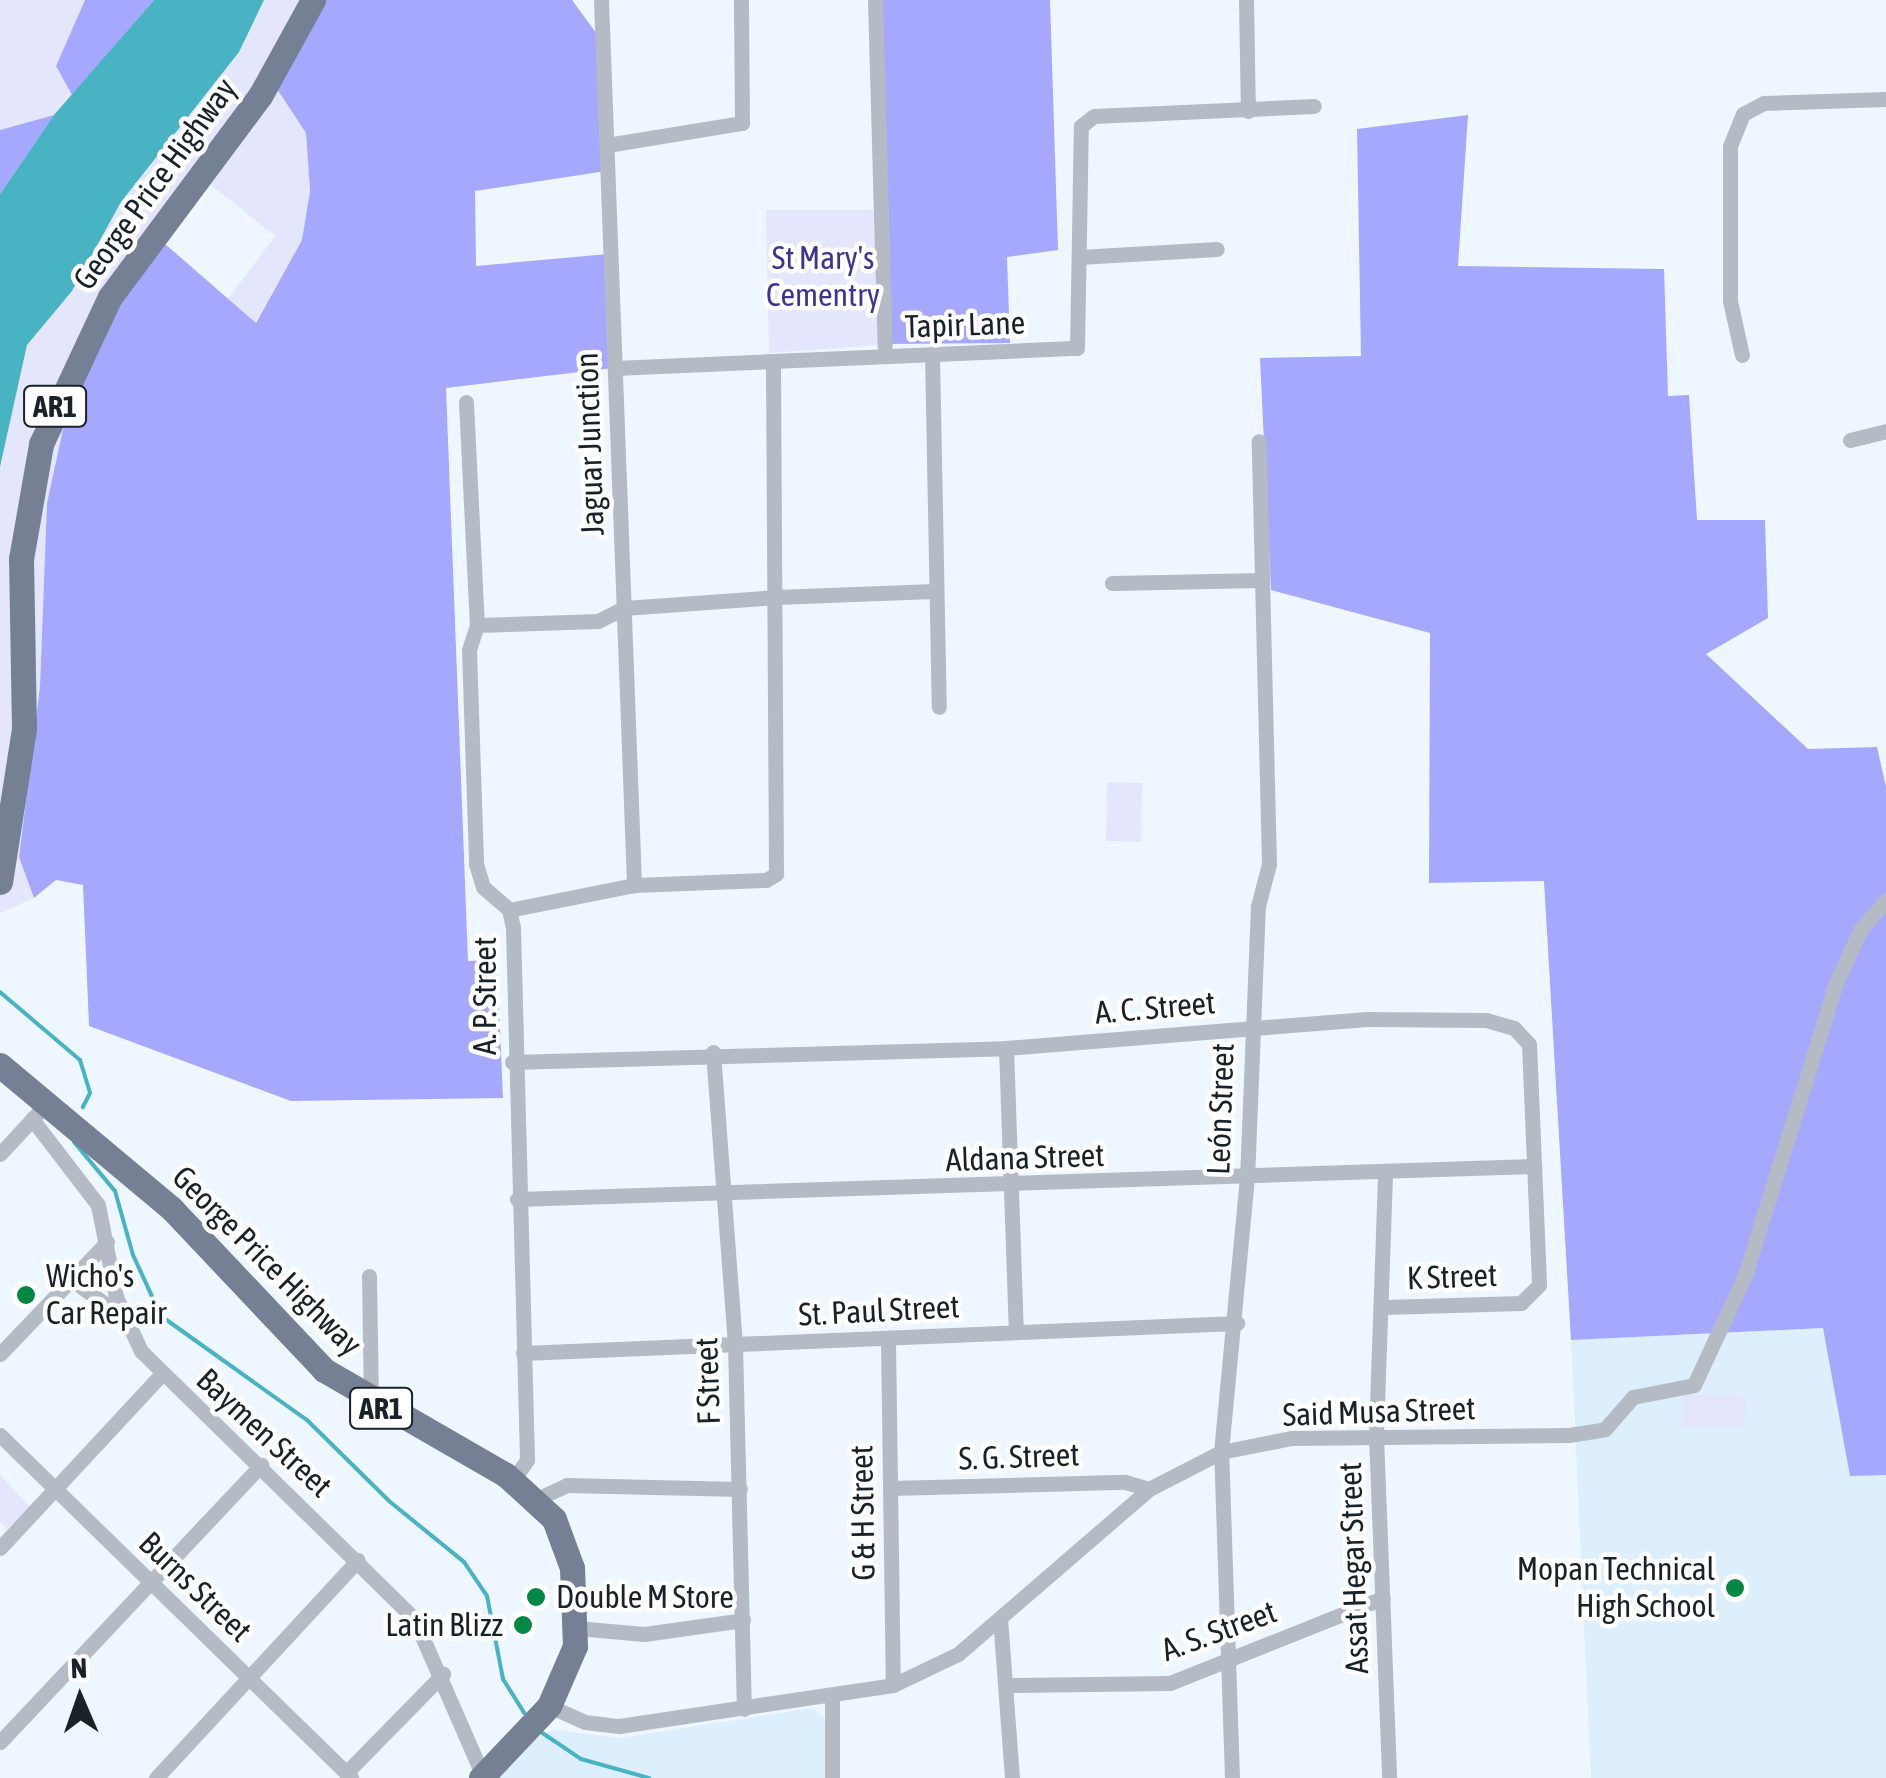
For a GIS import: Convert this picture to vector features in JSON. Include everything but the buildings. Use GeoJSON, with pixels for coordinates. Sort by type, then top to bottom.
{"type":"FeatureCollection","features":[{"type":"Feature","properties":{"kind":"highway","name":"George Price Highway"},"geometry":{"type":"LineString","coordinates":[[0,882],[24,729],[21,559],[41,444],[110,298],[260,96],[312,0]]}},
{"type":"Feature","properties":{"kind":"highway","name":"George Price Highway"},"geometry":{"type":"LineString","coordinates":[[0,1065],[40,1111],[172,1208],[324,1370],[371,1402],[513,1480],[537,1499],[568,1551],[577,1628],[564,1678],[549,1706],[482,1777]]}},
{"type":"Feature","properties":{"kind":"street","name":"Jaguar Junction"},"geometry":{"type":"LineString","coordinates":[[602,0],[634,885]]}},
{"type":"Feature","properties":{"kind":"street"},"geometry":{"type":"LineString","coordinates":[[607,146],[742,123],[740,0]]}},
{"type":"Feature","properties":{"kind":"street"},"geometry":{"type":"LineString","coordinates":[[875,0],[884,356]]}},
{"type":"Feature","properties":{"kind":"street"},"geometry":{"type":"LineString","coordinates":[[1246,0],[1248,111]]}},
{"type":"Feature","properties":{"kind":"street"},"geometry":{"type":"LineString","coordinates":[[1742,354],[1730,302],[1730,146],[1742,114],[1764,103],[1886,99]]}},
{"type":"Feature","properties":{"kind":"street"},"geometry":{"type":"LineString","coordinates":[[1217,248],[1079,257],[1082,126],[1094,116],[1314,106]]}},
{"type":"Feature","properties":{"kind":"street","name":"Tapir Lane"},"geometry":{"type":"LineString","coordinates":[[615,368],[1078,348],[1079,257]]}},
{"type":"Feature","properties":{"kind":"street"},"geometry":{"type":"LineString","coordinates":[[932,354],[939,708]]}},
{"type":"Feature","properties":{"kind":"street"},"geometry":{"type":"LineString","coordinates":[[508,910],[634,885],[766,880],[776,874],[774,361]]}},
{"type":"Feature","properties":{"kind":"street","name":"A. P. Street"},"geometry":{"type":"LineString","coordinates":[[466,402],[476,625],[470,650],[476,864],[483,887],[508,910],[527,1460],[513,1480]]}},
{"type":"Feature","properties":{"kind":"street"},"geometry":{"type":"LineString","coordinates":[[1850,440],[1886,431]]}},
{"type":"Feature","properties":{"kind":"street","name":"León Street"},"geometry":{"type":"LineString","coordinates":[[1232,1778],[1232,1656],[1220,1452],[1237,1323],[1248,1179],[1258,906],[1269,864],[1259,441]]}},
{"type":"Feature","properties":{"kind":"street"},"geometry":{"type":"LineString","coordinates":[[1112,583],[1262,580]]}},
{"type":"Feature","properties":{"kind":"street"},"geometry":{"type":"LineString","coordinates":[[476,625],[598,621],[624,608],[776,596],[934,591]]}},
{"type":"Feature","properties":{"kind":"street","name":"Said Musa Street"},"geometry":{"type":"LineString","coordinates":[[549,1706],[586,1722],[620,1726],[832,1698],[893,1685],[958,1654],[1148,1489],[1220,1452],[1291,1438],[1569,1436],[1605,1429],[1632,1397],[1694,1385],[1745,1275],[1836,982],[1860,930],[1886,900]]}},
{"type":"Feature","properties":{"kind":"street","name":"A. C. Street"},"geometry":{"type":"LineString","coordinates":[[512,1062],[713,1052],[1006,1048],[1366,1020],[1486,1020],[1514,1028],[1529,1044],[1539,1285],[1522,1303]]}},
{"type":"Feature","properties":{"kind":"street"},"geometry":{"type":"LineString","coordinates":[[1006,1048],[1015,1185],[1016,1331]]}},
{"type":"Feature","properties":{"kind":"street","name":"F Street"},"geometry":{"type":"LineString","coordinates":[[713,1052],[734,1344],[744,1709]]}},
{"type":"Feature","properties":{"kind":"street"},"geometry":{"type":"LineString","coordinates":[[0,1154],[40,1111]]}},
{"type":"Feature","properties":{"kind":"street","name":"Baymen Street"},"geometry":{"type":"LineString","coordinates":[[40,1111],[89,1189],[108,1242],[122,1316],[162,1375],[260,1464],[414,1618],[443,1674],[482,1777]]}},
{"type":"Feature","properties":{"kind":"street","name":"Aldana Street"},"geometry":{"type":"LineString","coordinates":[[517,1199],[1385,1176],[1534,1166]]}},
{"type":"Feature","properties":{"kind":"street","name":"Assat Hegar Street"},"geometry":{"type":"LineString","coordinates":[[1385,1176],[1385,1307],[1376,1436],[1389,1778]]}},
{"type":"Feature","properties":{"kind":"street"},"geometry":{"type":"LineString","coordinates":[[0,1354],[68,1278],[108,1242]]}},
{"type":"Feature","properties":{"kind":"street"},"geometry":{"type":"LineString","coordinates":[[369,1276],[371,1402]]}},
{"type":"Feature","properties":{"kind":"street"},"geometry":{"type":"LineString","coordinates":[[68,1278],[122,1316]]}},
{"type":"Feature","properties":{"kind":"street","name":"K Street"},"geometry":{"type":"LineString","coordinates":[[1385,1307],[1522,1303]]}},
{"type":"Feature","properties":{"kind":"street","name":"St. Paul Street"},"geometry":{"type":"LineString","coordinates":[[523,1353],[1237,1323]]}},
{"type":"Feature","properties":{"kind":"street","name":"G & H Street"},"geometry":{"type":"LineString","coordinates":[[888,1340],[893,1685]]}},
{"type":"Feature","properties":{"kind":"street"},"geometry":{"type":"LineString","coordinates":[[0,1548],[162,1375]]}},
{"type":"Feature","properties":{"kind":"street","name":"Burns Street"},"geometry":{"type":"LineString","coordinates":[[0,1436],[58,1488],[151,1585],[349,1775]]}},
{"type":"Feature","properties":{"kind":"street"},"geometry":{"type":"LineString","coordinates":[[0,1742],[151,1585],[260,1464]]}},
{"type":"Feature","properties":{"kind":"street","name":"S. G. Street"},"geometry":{"type":"LineString","coordinates":[[890,1488],[1125,1482],[1148,1489]]}},
{"type":"Feature","properties":{"kind":"street"},"geometry":{"type":"LineString","coordinates":[[537,1499],[567,1486],[740,1488]]}},
{"type":"Feature","properties":{"kind":"street"},"geometry":{"type":"LineString","coordinates":[[156,1778],[358,1560]]}},
{"type":"Feature","properties":{"kind":"street","name":"A. S. Street"},"geometry":{"type":"LineString","coordinates":[[1009,1685],[1170,1682],[1383,1598]]}},
{"type":"Feature","properties":{"kind":"street"},"geometry":{"type":"LineString","coordinates":[[1000,1618],[1009,1685],[1012,1778]]}},
{"type":"Feature","properties":{"kind":"street"},"geometry":{"type":"LineString","coordinates":[[577,1628],[644,1634],[743,1620]]}},
{"type":"Feature","properties":{"kind":"street"},"geometry":{"type":"LineString","coordinates":[[349,1775],[443,1674]]}},
{"type":"Feature","properties":{"kind":"street"},"geometry":{"type":"LineString","coordinates":[[832,1698],[832,1778]]}},
{"type":"Feature","properties":{"kind":"shaded area"},"geometry":{"type":"Polygon","coordinates":[[[85,0],[154,0],[72,95],[56,66],[85,0]]]}},
{"type":"Feature","properties":{"kind":"shaded area"},"geometry":{"type":"Polygon","coordinates":[[[154,0],[264,0],[239,52],[121,202],[72,291],[27,345],[0,467],[0,194],[54,115],[154,0]]]}},
{"type":"Feature","properties":{"kind":"shaded area"},"geometry":{"type":"Polygon","coordinates":[[[320,0],[572,0],[597,34],[606,171],[475,191],[476,266],[608,254],[613,368],[446,388],[468,961],[497,960],[503,1098],[291,1101],[89,1026],[83,885],[56,880],[34,898],[19,857],[40,686],[47,503],[72,388],[157,237],[256,323],[302,240],[310,191],[306,133],[275,86],[320,0]]]}},
{"type":"Feature","properties":{"kind":"shaded area"},"geometry":{"type":"Polygon","coordinates":[[[882,0],[1050,0],[1058,250],[1007,257],[1010,343],[884,344],[882,0]]]}},
{"type":"Feature","properties":{"kind":"shaded area"},"geometry":{"type":"Polygon","coordinates":[[[54,115],[0,194],[0,130],[54,115]]]}},
{"type":"Feature","properties":{"kind":"shaded area"},"geometry":{"type":"Polygon","coordinates":[[[1468,115],[1458,266],[1664,269],[1668,396],[1689,395],[1697,520],[1765,520],[1768,618],[1706,654],[1808,749],[1877,747],[1886,787],[1886,1475],[1850,1476],[1823,1328],[1571,1340],[1544,881],[1429,883],[1430,633],[1271,590],[1260,358],[1361,356],[1357,129],[1468,115]]]}},
{"type":"Feature","properties":{"kind":"shaded area","name":"Mopan Technical High School"},"geometry":{"type":"Polygon","coordinates":[[[1823,1328],[1850,1475],[1886,1475],[1886,1778],[1591,1778],[1571,1340],[1823,1328]]]}},
{"type":"Feature","properties":{"kind":"shaded area"},"geometry":{"type":"Polygon","coordinates":[[[812,1708],[826,1719],[827,1778],[495,1778],[537,1736],[555,1730],[619,1738],[812,1708]]]}},
{"type":"Feature","properties":{"kind":"green space"},"geometry":{"type":"Polygon","coordinates":[[[0,0],[85,0],[56,66],[72,95],[54,115],[0,130],[0,0]]]}},
{"type":"Feature","properties":{"kind":"green space"},"geometry":{"type":"Polygon","coordinates":[[[264,0],[320,0],[275,86],[306,132],[310,191],[302,240],[255,323],[228,299],[275,236],[206,181],[187,202],[72,388],[47,503],[40,686],[19,857],[34,898],[0,913],[0,467],[27,345],[72,291],[121,202],[239,52],[264,0]]]}},
{"type":"Feature","properties":{"kind":"green space","name":"St Mary's Cementry"},"geometry":{"type":"Polygon","coordinates":[[[766,210],[876,210],[880,345],[769,353],[766,210]]]}},
{"type":"Feature","properties":{"kind":"green space"},"geometry":{"type":"Polygon","coordinates":[[[1107,782],[1142,783],[1141,842],[1106,841],[1107,782]]]}},
{"type":"Feature","properties":{"kind":"green space"},"geometry":{"type":"Polygon","coordinates":[[[1683,1394],[1746,1396],[1745,1428],[1682,1426],[1683,1394]]]}},
{"type":"Feature","properties":{"kind":"green space"},"geometry":{"type":"Polygon","coordinates":[[[0,1475],[30,1507],[7,1529],[0,1522],[0,1475]]]}},
{"type":"Feature","properties":{"kind":"waterway"},"geometry":{"type":"LineString","coordinates":[[0,992],[80,1060],[90,1093],[83,1107]]}},
{"type":"Feature","properties":{"kind":"waterway"},"geometry":{"type":"LineString","coordinates":[[74,1142],[115,1191],[133,1255],[161,1316],[307,1420],[389,1501],[464,1562],[487,1596],[503,1679],[524,1713]]}},
{"type":"Feature","properties":{"kind":"waterway"},"geometry":{"type":"LineString","coordinates":[[541,1732],[581,1759],[649,1778]]}},
{"type":"Feature","properties":{"kind":"place","name":"Wicho's Car Repair"},"geometry":{"type":"Point","coordinates":[26,1295]}},
{"type":"Feature","properties":{"kind":"place","name":"Mopan Technical High School"},"geometry":{"type":"Point","coordinates":[1735,1588]}},
{"type":"Feature","properties":{"kind":"place","name":"Double M Store"},"geometry":{"type":"Point","coordinates":[536,1597]}},
{"type":"Feature","properties":{"kind":"place","name":"Latin Blizz"},"geometry":{"type":"Point","coordinates":[523,1625]}}]}
